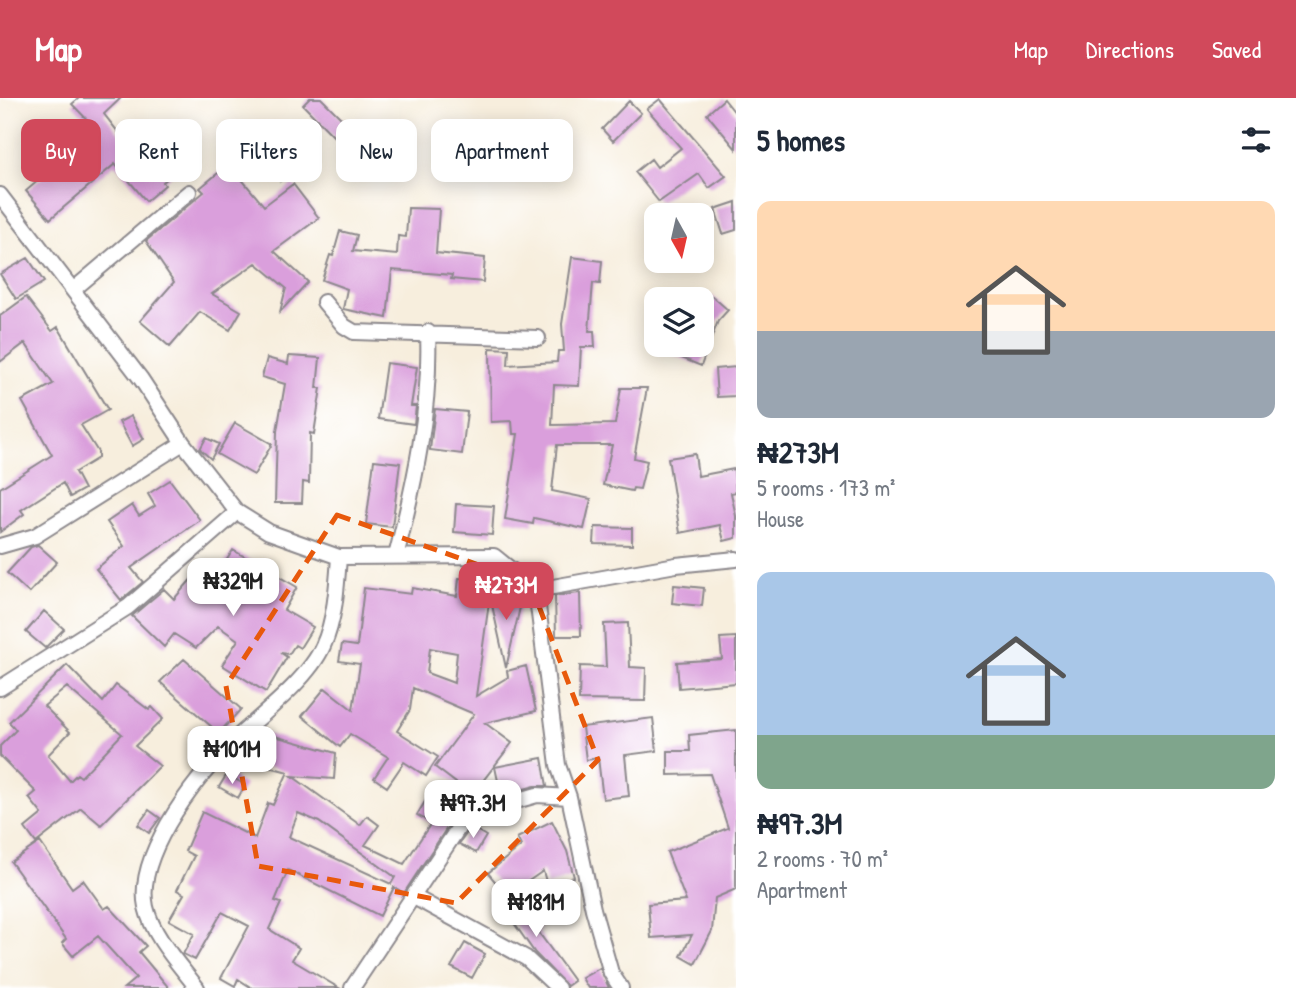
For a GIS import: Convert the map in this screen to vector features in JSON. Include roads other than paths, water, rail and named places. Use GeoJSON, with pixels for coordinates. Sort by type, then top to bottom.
{"type":"FeatureCollection","features":[{"type":"Feature","properties":{"kind":"street"},"geometry":{"type":"LineString","coordinates":[[73,290],[189,192]]}},
{"type":"Feature","properties":{"kind":"street"},"geometry":{"type":"LineString","coordinates":[[0,195],[141,379],[183,443],[237,512],[269,532],[340,557],[494,555],[536,590],[558,765],[569,797],[593,909],[611,973],[621,988]]}},
{"type":"Feature","properties":{"kind":"street"},"geometry":{"type":"LineString","coordinates":[[324,302],[344,326],[355,332],[428,332],[537,338]]}},
{"type":"Feature","properties":{"kind":"street"},"geometry":{"type":"LineString","coordinates":[[396,556],[418,467],[430,373],[428,332]]}},
{"type":"Feature","properties":{"kind":"street"},"geometry":{"type":"LineString","coordinates":[[0,546],[35,536],[183,443]]}},
{"type":"Feature","properties":{"kind":"street"},"geometry":{"type":"LineString","coordinates":[[0,688],[128,607],[237,512]]}},
{"type":"Feature","properties":{"kind":"street"},"geometry":{"type":"LineString","coordinates":[[197,988],[156,932],[146,909],[143,885],[160,837],[192,790],[239,736],[285,695],[323,647],[336,595],[340,557]]}},
{"type":"Feature","properties":{"kind":"street"},"geometry":{"type":"LineString","coordinates":[[536,590],[676,565],[736,559]]}},
{"type":"Feature","properties":{"kind":"street"},"geometry":{"type":"LineString","coordinates":[[352,988],[467,815],[537,795],[569,797]]}},
{"type":"Feature","properties":{"kind":"street"},"geometry":{"type":"LineString","coordinates":[[414,897],[526,958],[558,988]]}}]}
